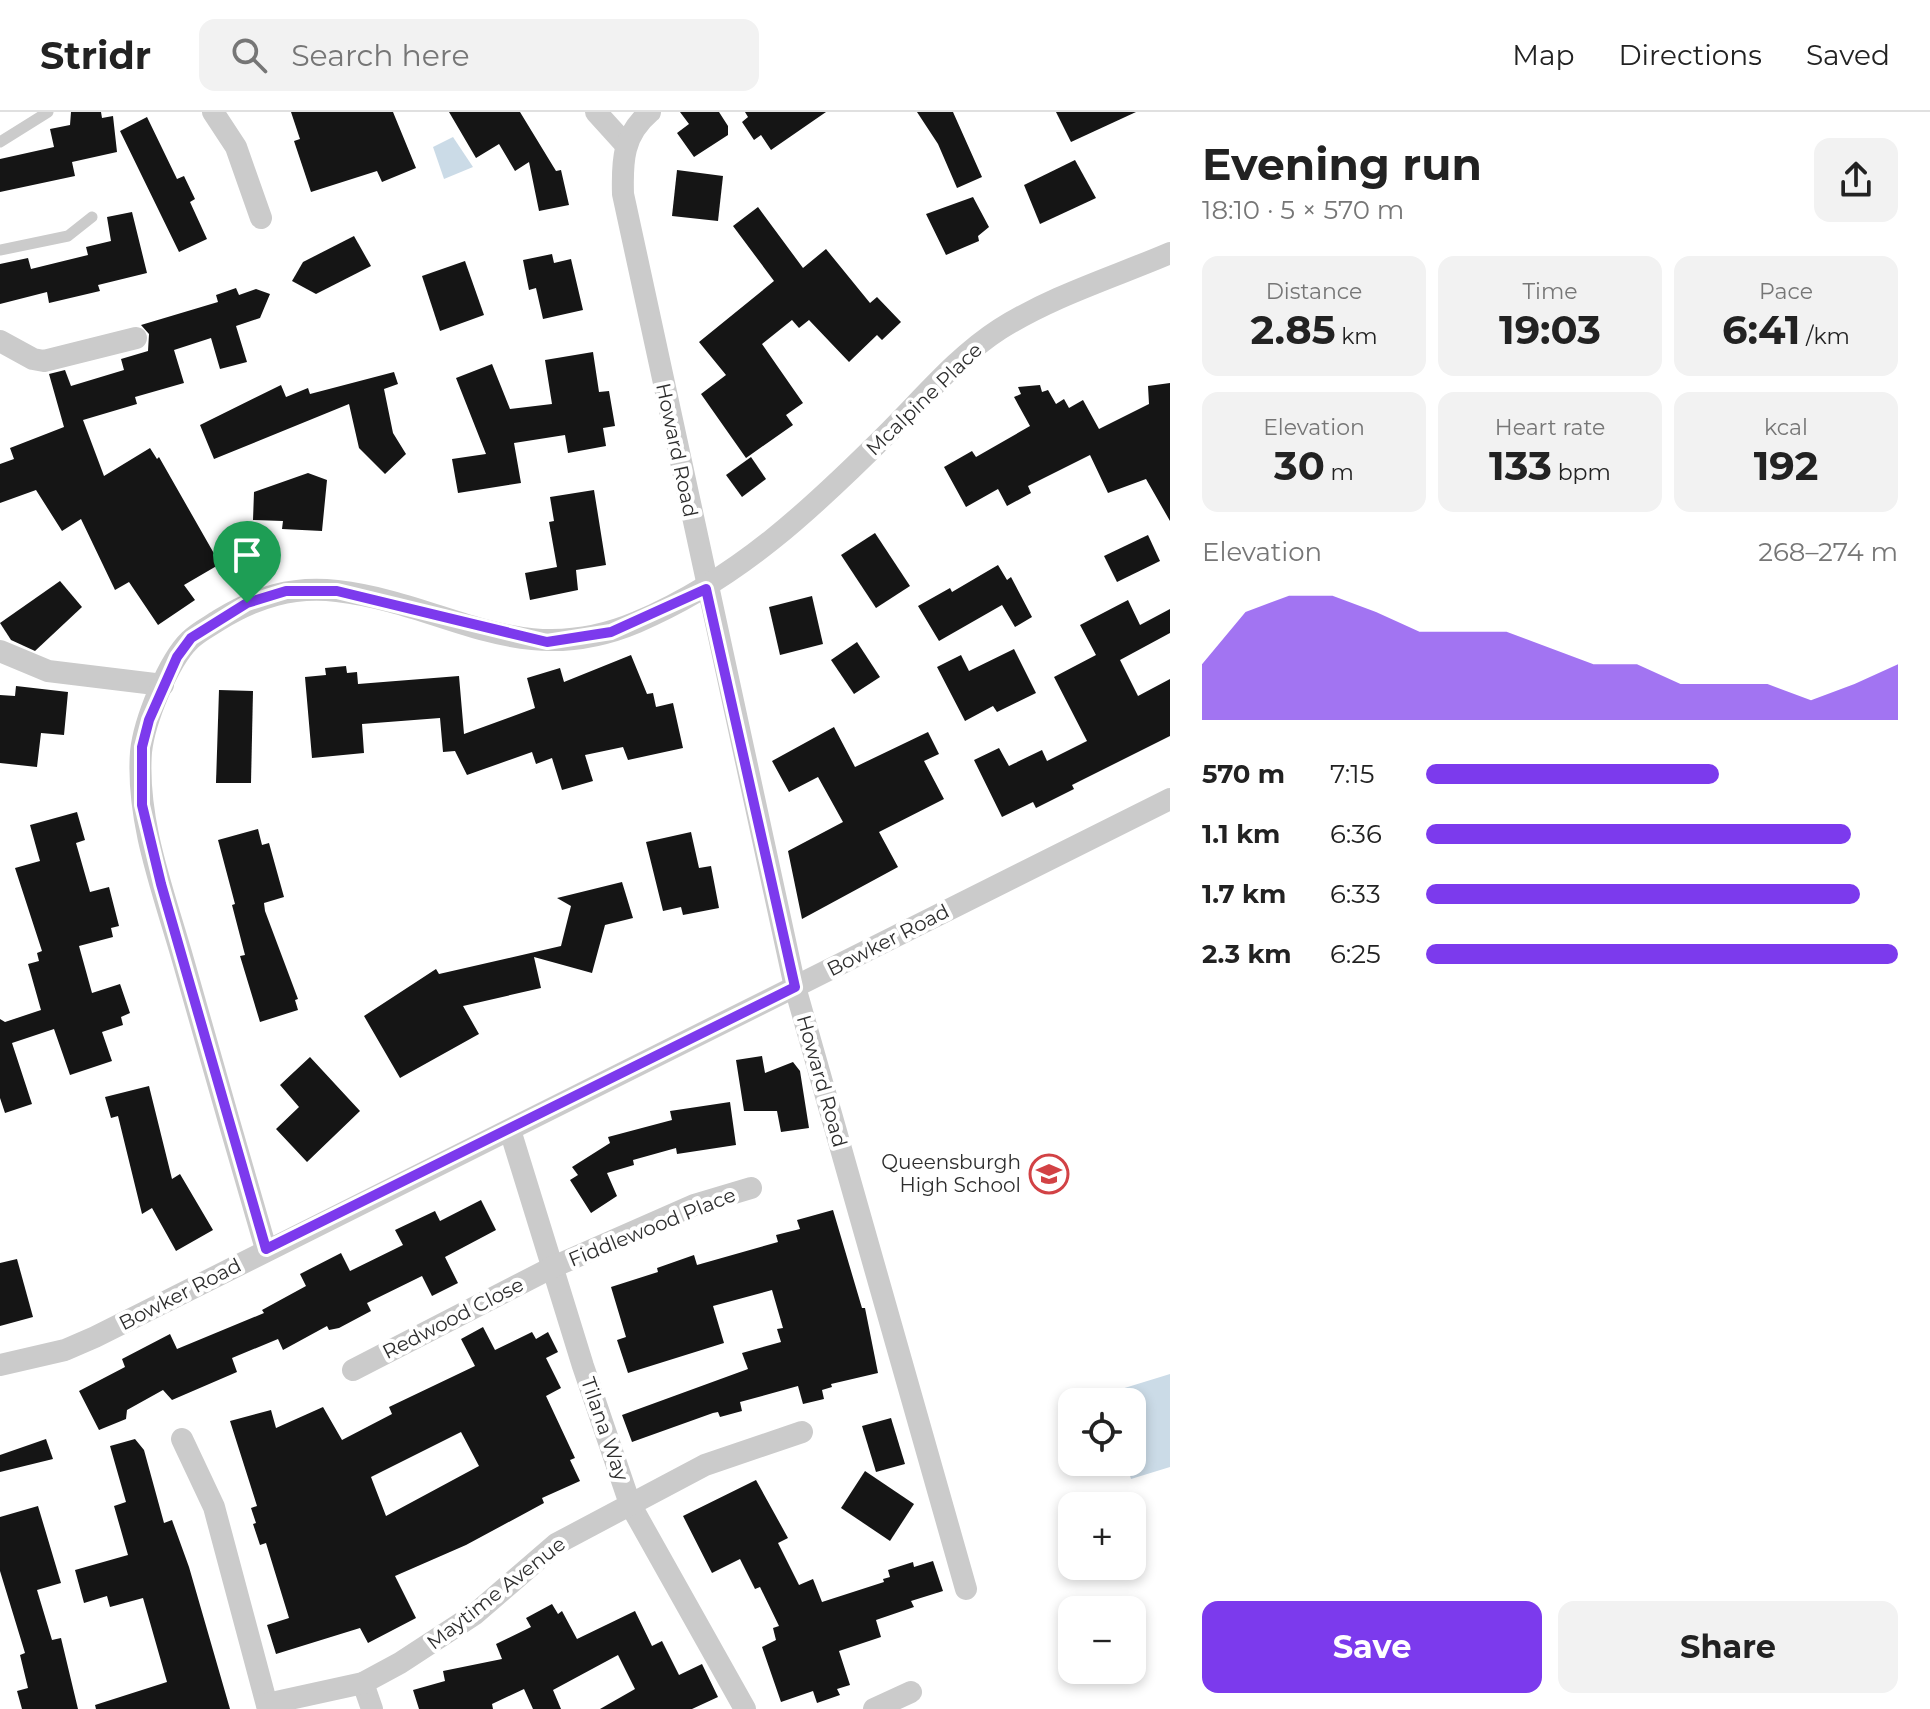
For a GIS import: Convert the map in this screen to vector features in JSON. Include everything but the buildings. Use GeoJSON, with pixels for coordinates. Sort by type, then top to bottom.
{"type":"FeatureCollection","features":[{"type":"Feature","properties":{"kind":"street"},"geometry":{"type":"LineString","coordinates":[[213,112],[236,147],[261,218]]}},
{"type":"Feature","properties":{"kind":"street"},"geometry":{"type":"LineString","coordinates":[[596,112],[625,144],[635,125],[650,112]]}},
{"type":"Feature","properties":{"kind":"street","name":"Howard Road"},"geometry":{"type":"LineString","coordinates":[[625,144],[623,194],[706,589],[795,987],[966,1589]]}},
{"type":"Feature","properties":{"kind":"street","name":"Mcalpine Place"},"geometry":{"type":"LineString","coordinates":[[266,1249],[161,884],[142,805],[142,747],[163,685],[191,638],[247,603],[286,591],[337,591],[547,642],[611,632],[706,589],[764,549],[799,519],[959,361],[999,330],[1034,311],[1170,253]]}},
{"type":"Feature","properties":{"kind":"street"},"geometry":{"type":"LineString","coordinates":[[0,342],[33,359],[44,361],[136,338]]}},
{"type":"Feature","properties":{"kind":"street"},"geometry":{"type":"LineString","coordinates":[[0,651],[48,671],[163,685]]}},
{"type":"Feature","properties":{"kind":"street","name":"Bowker Road"},"geometry":{"type":"LineString","coordinates":[[0,1365],[65,1350],[95,1337],[1170,799]]}},
{"type":"Feature","properties":{"kind":"street","name":"Tilana Way"},"geometry":{"type":"LineString","coordinates":[[510,1130],[630,1504],[745,1709]]}},
{"type":"Feature","properties":{"kind":"street","name":"Fiddlewood Place"},"geometry":{"type":"LineString","coordinates":[[553,1267],[694,1205],[751,1188]]}},
{"type":"Feature","properties":{"kind":"street","name":"Redwood Close"},"geometry":{"type":"LineString","coordinates":[[353,1370],[553,1267]]}},
{"type":"Feature","properties":{"kind":"street","name":"Maytime Avenue"},"geometry":{"type":"LineString","coordinates":[[182,1439],[214,1507],[268,1706],[363,1683],[464,1622],[556,1544],[739,1451],[802,1432]]}},
{"type":"Feature","properties":{"kind":"street"},"geometry":{"type":"LineString","coordinates":[[363,1683],[372,1709]]}},
{"type":"Feature","properties":{"kind":"street"},"geometry":{"type":"LineString","coordinates":[[874,1709],[911,1692]]}},
{"type":"Feature","properties":{"kind":"lane"},"geometry":{"type":"LineString","coordinates":[[0,142],[48,112]]}},
{"type":"Feature","properties":{"kind":"lane"},"geometry":{"type":"LineString","coordinates":[[0,250],[68,236],[92,217]]}},
{"type":"Feature","properties":{"kind":"water"},"geometry":{"type":"Polygon","coordinates":[[[453,137],[473,167],[444,179],[433,147],[453,137]]]}},
{"type":"Feature","properties":{"kind":"water"},"geometry":{"type":"Polygon","coordinates":[[[1170,1374],[1170,1467],[1146,1474],[1146,1388],[1124,1388],[1170,1374]]]}},
{"type":"Feature","properties":{"kind":"place","name":"Queensburgh High School"},"geometry":{"type":"Point","coordinates":[1049,1174]}},
{"type":"Feature","properties":{"kind":"route"},"geometry":{"type":"LineString","coordinates":[[706,589],[795,987],[266,1249],[161,884],[142,805],[141,776],[142,747],[149,720],[177,657],[191,638],[247,603],[286,591],[337,591],[483,629],[547,642],[589,638],[611,632],[706,589]]}}]}
